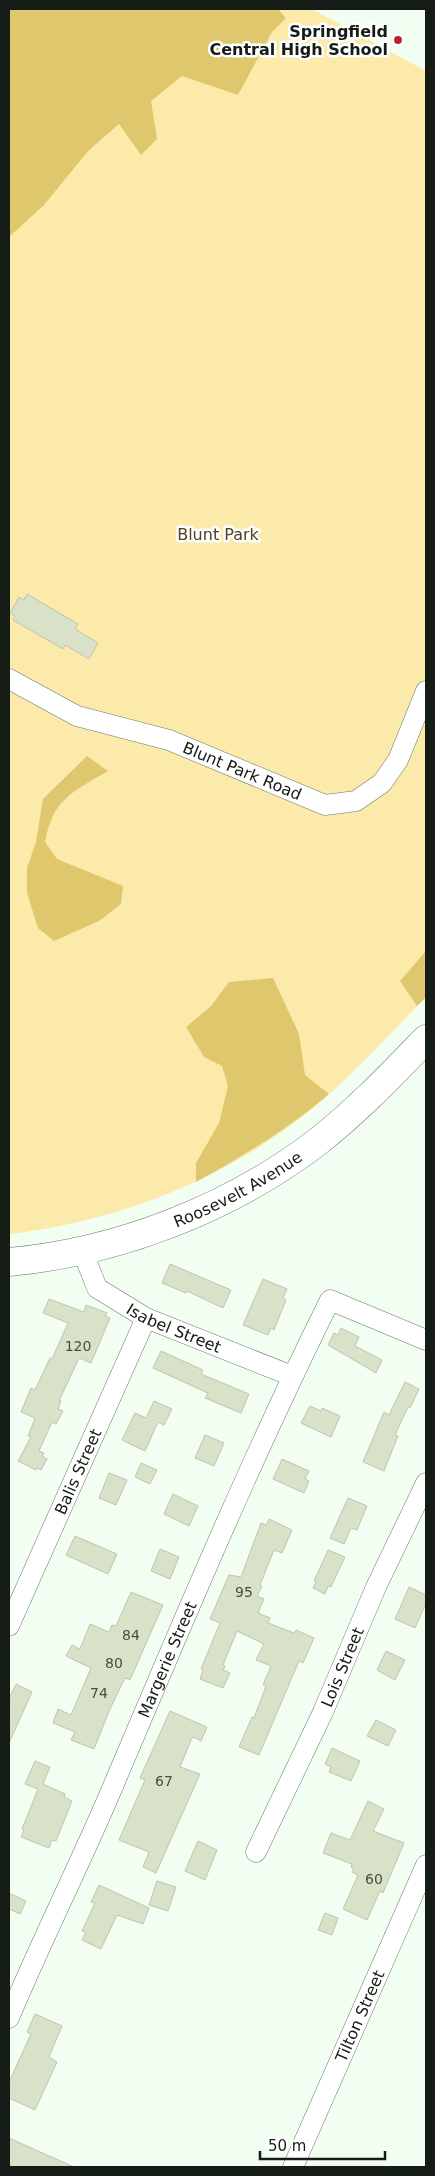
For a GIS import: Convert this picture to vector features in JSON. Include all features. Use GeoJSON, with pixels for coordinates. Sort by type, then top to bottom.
{"type":"FeatureCollection","features":[{"type":"Feature","properties":{"kind":"main road","name":"Roosevelt Avenue"},"geometry":{"type":"LineString","coordinates":[[9,1262],[82,1250],[113,1242],[170,1223],[224,1199],[275,1171],[342,1122],[426,1039]]}},
{"type":"Feature","properties":{"kind":"street","name":"Blunt Park Road"},"geometry":{"type":"LineString","coordinates":[[9,679],[78,716],[169,740],[324,805],[356,801],[382,783],[398,760],[426,691]]}},
{"type":"Feature","properties":{"kind":"street","name":"Isabel Street"},"geometry":{"type":"LineString","coordinates":[[82,1250],[97,1288],[146,1318],[292,1376]]}},
{"type":"Feature","properties":{"kind":"street","name":"Margerie Street"},"geometry":{"type":"LineString","coordinates":[[9,2018],[58,1905],[107,1801],[292,1376],[330,1300],[426,1340]]}},
{"type":"Feature","properties":{"kind":"street","name":"Balis Street"},"geometry":{"type":"LineString","coordinates":[[9,1626],[16,1591],[146,1318]]}},
{"type":"Feature","properties":{"kind":"street","name":"Lois Street"},"geometry":{"type":"LineString","coordinates":[[256,1852],[323,1712],[376,1587],[426,1483]]}},
{"type":"Feature","properties":{"kind":"street","name":"Tilton Street"},"geometry":{"type":"LineString","coordinates":[[293,2167],[426,1865]]}},
{"type":"Feature","properties":{"kind":"green space","name":"Blunt Park"},"geometry":{"type":"Polygon","coordinates":[[[9,9],[312,9],[426,71],[426,997],[323,1100],[274,1137],[240,1159],[204,1178],[128,1208],[89,1220],[9,1234],[9,9]]]}},
{"type":"Feature","properties":{"kind":"shaded area"},"geometry":{"type":"Polygon","coordinates":[[[9,9],[278,9],[286,18],[272,32],[238,95],[182,76],[151,101],[157,139],[141,155],[119,124],[88,151],[44,205],[9,237],[9,9]]]}},
{"type":"Feature","properties":{"kind":"shaded area"},"geometry":{"type":"Polygon","coordinates":[[[87,756],[108,771],[66,798],[53,815],[45,842],[57,859],[123,886],[121,904],[99,921],[54,941],[38,928],[27,893],[27,868],[36,842],[43,799],[87,756]]]}},
{"type":"Feature","properties":{"kind":"shaded area"},"geometry":{"type":"Polygon","coordinates":[[[426,951],[426,997],[417,1006],[400,981],[426,951]]]}},
{"type":"Feature","properties":{"kind":"shaded area"},"geometry":{"type":"Polygon","coordinates":[[[273,978],[299,1034],[305,1075],[329,1094],[298,1119],[265,1141],[196,1182],[196,1163],[219,1123],[228,1086],[222,1066],[204,1057],[186,1027],[211,1006],[229,982],[273,978]]]}},
{"type":"Feature","properties":{"kind":"building"},"geometry":{"type":"Polygon","coordinates":[[[27,594],[78,624],[75,629],[98,643],[89,659],[65,645],[63,649],[13,620],[15,616],[10,613],[19,597],[24,600],[27,594]]]}},
{"type":"Feature","properties":{"kind":"building"},"geometry":{"type":"Polygon","coordinates":[[[170,1264],[231,1290],[223,1308],[187,1291],[186,1293],[162,1283],[170,1264]]]}},
{"type":"Feature","properties":{"kind":"building"},"geometry":{"type":"Polygon","coordinates":[[[263,1279],[287,1289],[283,1298],[286,1300],[274,1330],[271,1328],[268,1335],[243,1325],[263,1279]]]}},
{"type":"Feature","properties":{"kind":"building"},"geometry":{"type":"Polygon","coordinates":[[[49,1299],[84,1312],[86,1305],[107,1313],[105,1316],[110,1318],[91,1363],[79,1358],[59,1401],[61,1401],[58,1409],[63,1411],[56,1424],[52,1422],[39,1451],[44,1453],[42,1456],[47,1459],[41,1470],[37,1468],[36,1470],[18,1461],[31,1437],[28,1436],[35,1418],[21,1412],[31,1388],[35,1390],[50,1358],[52,1359],[68,1323],[43,1313],[49,1299]]]}},
{"type":"Feature","properties":{"kind":"building"},"geometry":{"type":"Polygon","coordinates":[[[341,1328],[359,1337],[355,1346],[382,1360],[376,1373],[328,1345],[334,1333],[338,1335],[341,1328]]]}},
{"type":"Feature","properties":{"kind":"building"},"geometry":{"type":"Polygon","coordinates":[[[161,1351],[203,1370],[201,1374],[249,1394],[241,1413],[205,1398],[208,1393],[153,1368],[161,1351]]]}},
{"type":"Feature","properties":{"kind":"building"},"geometry":{"type":"Polygon","coordinates":[[[405,1382],[419,1389],[395,1435],[398,1436],[384,1471],[363,1462],[384,1412],[389,1415],[405,1382]]]}},
{"type":"Feature","properties":{"kind":"building"},"geometry":{"type":"Polygon","coordinates":[[[154,1401],[172,1409],[164,1425],[158,1422],[145,1451],[122,1440],[135,1413],[146,1418],[154,1401]]]}},
{"type":"Feature","properties":{"kind":"building"},"geometry":{"type":"Polygon","coordinates":[[[310,1406],[321,1411],[322,1408],[340,1416],[331,1437],[301,1423],[310,1406]]]}},
{"type":"Feature","properties":{"kind":"building"},"geometry":{"type":"Polygon","coordinates":[[[205,1435],[224,1443],[214,1466],[195,1458],[205,1435]]]}},
{"type":"Feature","properties":{"kind":"building"},"geometry":{"type":"Polygon","coordinates":[[[282,1459],[309,1471],[305,1479],[309,1481],[304,1493],[273,1479],[282,1459]]]}},
{"type":"Feature","properties":{"kind":"building"},"geometry":{"type":"Polygon","coordinates":[[[141,1463],[157,1470],[150,1484],[135,1477],[141,1463]]]}},
{"type":"Feature","properties":{"kind":"building"},"geometry":{"type":"Polygon","coordinates":[[[109,1473],[127,1480],[116,1505],[99,1498],[109,1473]]]}},
{"type":"Feature","properties":{"kind":"building"},"geometry":{"type":"Polygon","coordinates":[[[173,1494],[198,1506],[189,1526],[164,1514],[173,1494]]]}},
{"type":"Feature","properties":{"kind":"building"},"geometry":{"type":"Polygon","coordinates":[[[348,1498],[367,1506],[357,1530],[351,1528],[344,1544],[330,1538],[348,1498]]]}},
{"type":"Feature","properties":{"kind":"building"},"geometry":{"type":"Polygon","coordinates":[[[269,1519],[292,1530],[282,1553],[274,1550],[257,1596],[264,1599],[258,1613],[270,1618],[268,1623],[294,1633],[296,1630],[314,1638],[303,1663],[299,1661],[259,1755],[239,1747],[252,1717],[254,1718],[266,1686],[263,1685],[271,1666],[256,1660],[264,1644],[237,1631],[223,1665],[225,1666],[223,1670],[230,1673],[223,1688],[200,1679],[203,1670],[201,1669],[220,1623],[210,1619],[229,1575],[241,1577],[261,1523],[266,1525],[269,1519]]]}},
{"type":"Feature","properties":{"kind":"building"},"geometry":{"type":"Polygon","coordinates":[[[75,1536],[117,1554],[108,1574],[66,1555],[75,1536]]]}},
{"type":"Feature","properties":{"kind":"building"},"geometry":{"type":"Polygon","coordinates":[[[160,1549],[179,1557],[170,1579],[151,1571],[160,1549]]]}},
{"type":"Feature","properties":{"kind":"building"},"geometry":{"type":"Polygon","coordinates":[[[328,1550],[345,1557],[331,1587],[328,1586],[325,1594],[313,1588],[316,1582],[314,1581],[328,1550]]]}},
{"type":"Feature","properties":{"kind":"building"},"geometry":{"type":"Polygon","coordinates":[[[409,1587],[426,1595],[426,1603],[415,1628],[395,1619],[409,1587]]]}},
{"type":"Feature","properties":{"kind":"building"},"geometry":{"type":"Polygon","coordinates":[[[131,1592],[163,1605],[130,1680],[125,1678],[110,1709],[94,1749],[71,1740],[75,1732],[53,1723],[58,1709],[71,1715],[91,1668],[66,1656],[72,1645],[80,1649],[90,1624],[109,1632],[112,1625],[116,1626],[131,1592]]]}},
{"type":"Feature","properties":{"kind":"building"},"geometry":{"type":"Polygon","coordinates":[[[386,1651],[405,1660],[395,1680],[377,1670],[386,1651]]]}},
{"type":"Feature","properties":{"kind":"building"},"geometry":{"type":"Polygon","coordinates":[[[16,1684],[32,1692],[9,1743],[9,1699],[16,1684]]]}},
{"type":"Feature","properties":{"kind":"building"},"geometry":{"type":"Polygon","coordinates":[[[170,1711],[207,1727],[201,1741],[193,1737],[180,1767],[200,1774],[156,1873],[143,1867],[149,1852],[119,1840],[145,1780],[140,1778],[170,1711]]]}},
{"type":"Feature","properties":{"kind":"building"},"geometry":{"type":"Polygon","coordinates":[[[376,1720],[396,1730],[388,1746],[367,1736],[376,1720]]]}},
{"type":"Feature","properties":{"kind":"building"},"geometry":{"type":"Polygon","coordinates":[[[332,1748],[360,1761],[351,1781],[329,1772],[331,1767],[325,1764],[332,1748]]]}},
{"type":"Feature","properties":{"kind":"building"},"geometry":{"type":"Polygon","coordinates":[[[35,1761],[50,1767],[43,1784],[65,1794],[64,1797],[72,1801],[56,1841],[52,1840],[49,1848],[21,1837],[24,1830],[22,1829],[38,1789],[25,1784],[35,1761]]]}},
{"type":"Feature","properties":{"kind":"building"},"geometry":{"type":"Polygon","coordinates":[[[368,1801],[384,1809],[373,1831],[404,1843],[383,1893],[380,1891],[367,1920],[343,1909],[358,1875],[352,1872],[354,1868],[351,1867],[352,1864],[323,1853],[331,1833],[350,1840],[368,1801]]]}},
{"type":"Feature","properties":{"kind":"building"},"geometry":{"type":"Polygon","coordinates":[[[198,1841],[217,1850],[205,1880],[185,1871],[198,1841]]]}},
{"type":"Feature","properties":{"kind":"building"},"geometry":{"type":"Polygon","coordinates":[[[157,1881],[176,1887],[168,1911],[149,1905],[157,1881]]]}},
{"type":"Feature","properties":{"kind":"building"},"geometry":{"type":"Polygon","coordinates":[[[99,1885],[149,1908],[143,1924],[117,1915],[101,1949],[82,1940],[86,1932],[82,1931],[95,1903],[91,1902],[99,1885]]]}},
{"type":"Feature","properties":{"kind":"building"},"geometry":{"type":"Polygon","coordinates":[[[9,1893],[26,1901],[20,1914],[9,1909],[9,1893]]]}},
{"type":"Feature","properties":{"kind":"building"},"geometry":{"type":"Polygon","coordinates":[[[325,1913],[338,1918],[332,1935],[318,1930],[325,1913]]]}},
{"type":"Feature","properties":{"kind":"building"},"geometry":{"type":"Polygon","coordinates":[[[35,2014],[62,2026],[49,2057],[57,2062],[35,2110],[9,2098],[9,2082],[31,2034],[27,2032],[35,2014]]]}},
{"type":"Feature","properties":{"kind":"building"},"geometry":{"type":"Polygon","coordinates":[[[9,2138],[74,2167],[9,2167],[9,2138]]]}},
{"type":"Feature","properties":{"kind":"place","name":"Springfield Central High School"},"geometry":{"type":"Point","coordinates":[398,40]}}]}
